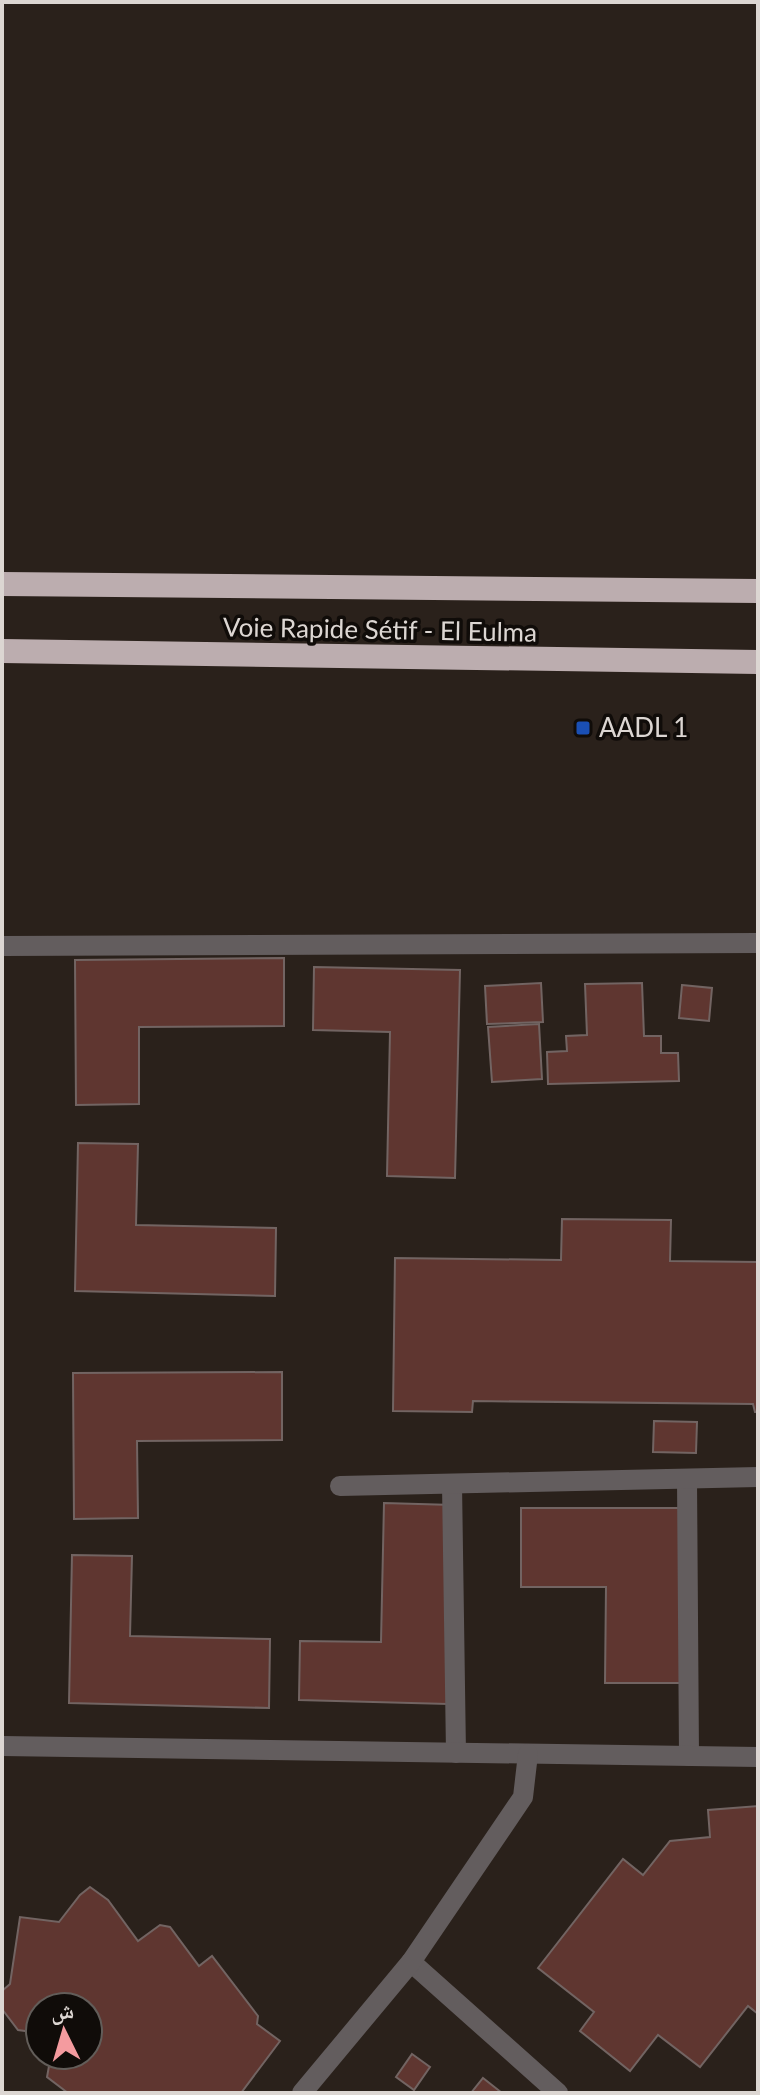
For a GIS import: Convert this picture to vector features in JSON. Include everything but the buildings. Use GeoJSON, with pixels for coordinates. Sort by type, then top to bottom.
{"type":"FeatureCollection","features":[{"type":"Feature","properties":{"kind":"highway","name":"Voie Rapide Sétif - El Eulma"},"geometry":{"type":"LineString","coordinates":[[2,584],[758,591]]}},
{"type":"Feature","properties":{"kind":"highway","name":"Voie Rapide Sétif - El Eulma"},"geometry":{"type":"LineString","coordinates":[[2,651],[758,662]]}},
{"type":"Feature","properties":{"kind":"lane"},"geometry":{"type":"LineString","coordinates":[[2,946],[758,943]]}},
{"type":"Feature","properties":{"kind":"lane"},"geometry":{"type":"LineString","coordinates":[[340,1486],[758,1477]]}},
{"type":"Feature","properties":{"kind":"lane"},"geometry":{"type":"LineString","coordinates":[[687,1479],[689,1756]]}},
{"type":"Feature","properties":{"kind":"lane"},"geometry":{"type":"LineString","coordinates":[[452,1484],[456,1753]]}},
{"type":"Feature","properties":{"kind":"lane"},"geometry":{"type":"LineString","coordinates":[[2,1746],[758,1757]]}},
{"type":"Feature","properties":{"kind":"lane"},"geometry":{"type":"LineString","coordinates":[[302,2093],[411,1962],[523,1797],[528,1754]]}},
{"type":"Feature","properties":{"kind":"lane"},"geometry":{"type":"LineString","coordinates":[[411,1962],[558,2093]]}},
{"type":"Feature","properties":{"kind":"place","name":"AADL 1"},"geometry":{"type":"Point","coordinates":[583,728]}}]}
